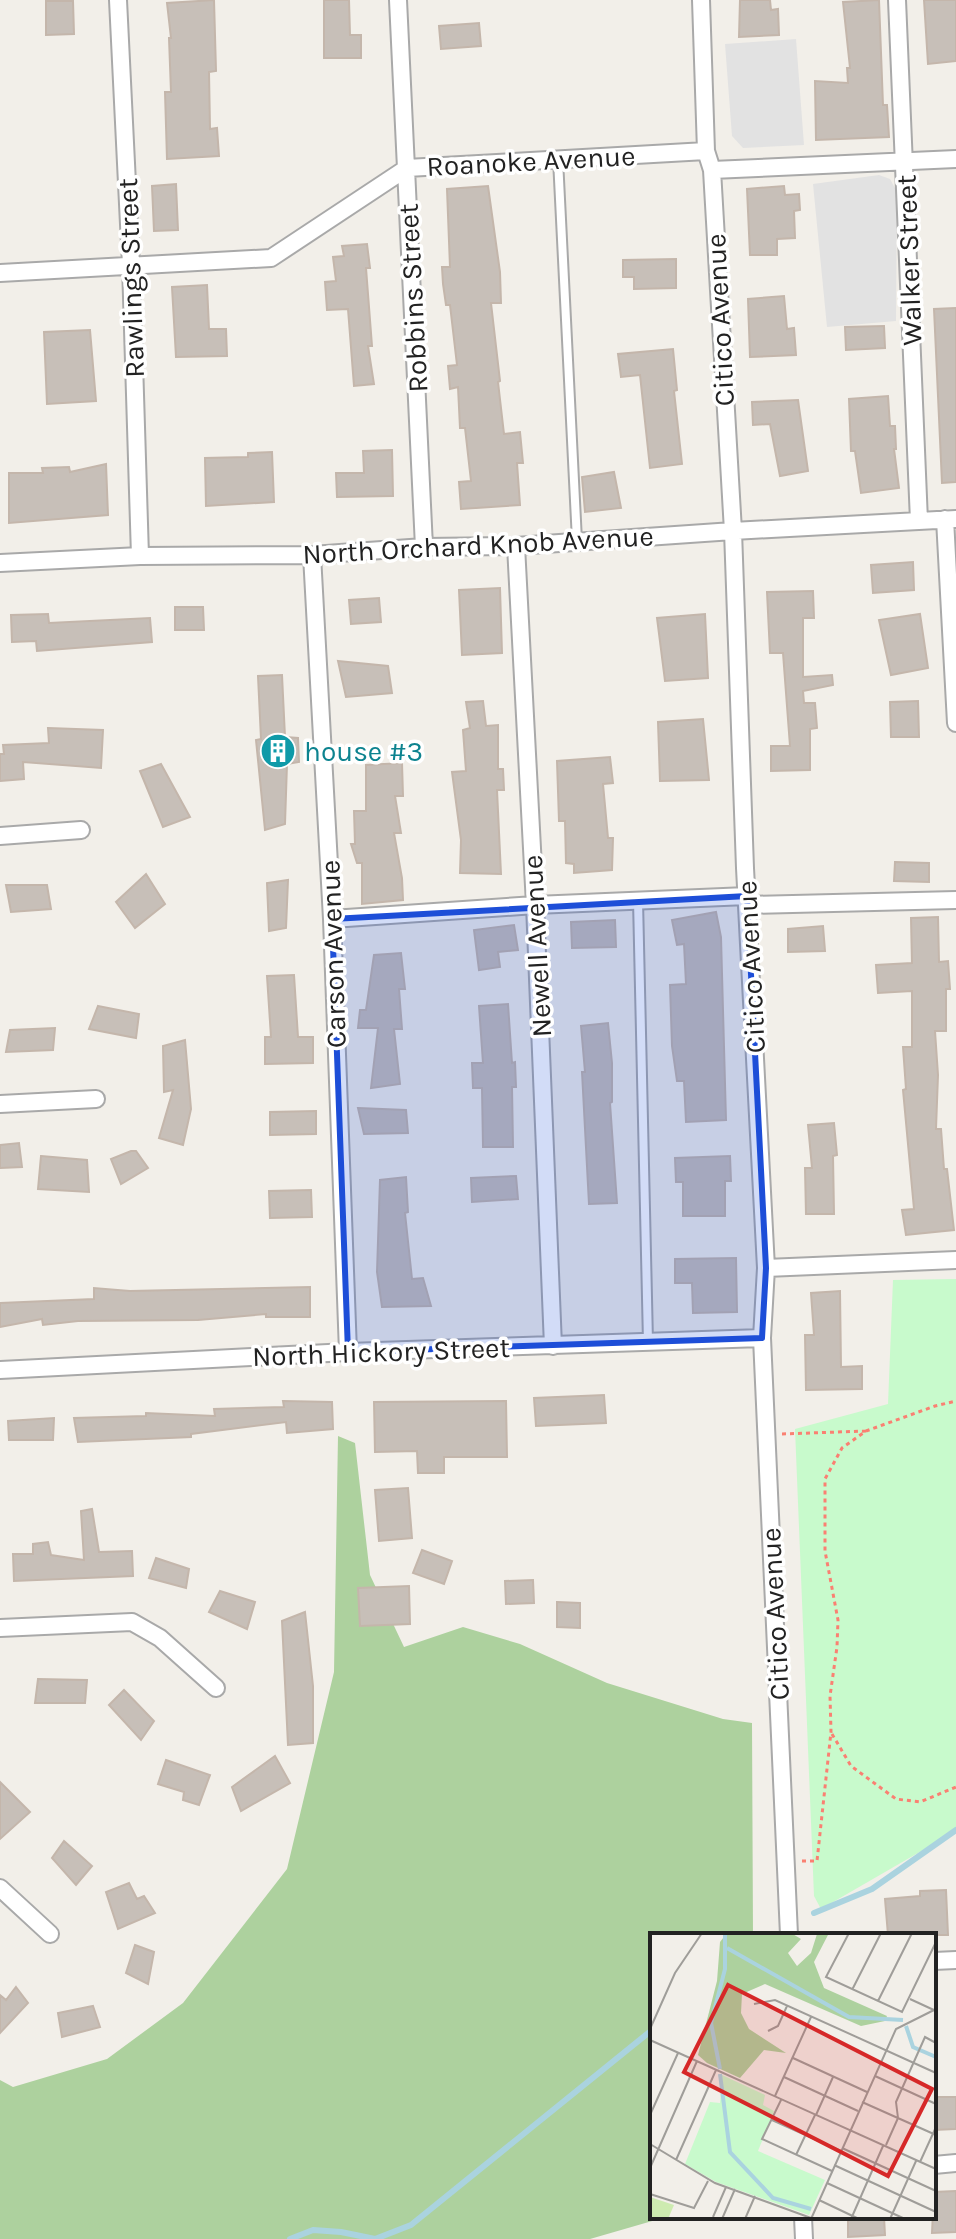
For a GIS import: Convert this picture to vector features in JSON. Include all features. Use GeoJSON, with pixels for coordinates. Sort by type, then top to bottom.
{"type":"FeatureCollection","features":[{"type":"Feature","properties":{"kind":"street","name":"Rawlings Street"},"geometry":{"type":"LineString","coordinates":[[118,0],[131,265],[140,556]]}},
{"type":"Feature","properties":{"kind":"street","name":"Robbins Street"},"geometry":{"type":"LineString","coordinates":[[398,0],[424,547]]}},
{"type":"Feature","properties":{"kind":"street","name":"Citico Avenue"},"geometry":{"type":"LineString","coordinates":[[701,0],[706,151],[712,170],[733,531],[747,900],[766,1268],[762,1338],[789,1933]]}},
{"type":"Feature","properties":{"kind":"street","name":"Walker Street"},"geometry":{"type":"LineString","coordinates":[[897,0],[919,521]]}},
{"type":"Feature","properties":{"kind":"street","name":"Roanoke Avenue"},"geometry":{"type":"LineString","coordinates":[[0,273],[271,258],[407,168],[706,151]]}},
{"type":"Feature","properties":{"kind":"street"},"geometry":{"type":"LineString","coordinates":[[712,170],[956,159]]}},
{"type":"Feature","properties":{"kind":"street"},"geometry":{"type":"LineString","coordinates":[[950,519],[956,723]]}},
{"type":"Feature","properties":{"kind":"street","name":"North Orchard Knob Avenue"},"geometry":{"type":"LineString","coordinates":[[0,563],[516,546],[950,519]]}},
{"type":"Feature","properties":{"kind":"street","name":"Newell Avenue"},"geometry":{"type":"LineString","coordinates":[[516,546],[553,1346]]}},
{"type":"Feature","properties":{"kind":"street","name":"Carson Avenue"},"geometry":{"type":"LineString","coordinates":[[312,555],[332,919],[348,1352]]}},
{"type":"Feature","properties":{"kind":"street"},"geometry":{"type":"LineString","coordinates":[[0,836],[81,830]]}},
{"type":"Feature","properties":{"kind":"street"},"geometry":{"type":"LineString","coordinates":[[332,919],[638,900],[956,900]]}},
{"type":"Feature","properties":{"kind":"street"},"geometry":{"type":"LineString","coordinates":[[0,1104],[96,1099]]}},
{"type":"Feature","properties":{"kind":"street"},"geometry":{"type":"LineString","coordinates":[[766,1268],[956,1260]]}},
{"type":"Feature","properties":{"kind":"street","name":"North Hickory Street"},"geometry":{"type":"LineString","coordinates":[[0,1370],[348,1352],[762,1338]]}},
{"type":"Feature","properties":{"kind":"street"},"geometry":{"type":"LineString","coordinates":[[0,1628],[132,1622],[160,1638],[216,1688]]}},
{"type":"Feature","properties":{"kind":"street"},"geometry":{"type":"LineString","coordinates":[[0,1888],[50,1934]]}},
{"type":"Feature","properties":{"kind":"street"},"geometry":{"type":"LineString","coordinates":[[936,1961],[956,1960]]}},
{"type":"Feature","properties":{"kind":"street"},"geometry":{"type":"LineString","coordinates":[[936,2165],[956,2163]]}},
{"type":"Feature","properties":{"kind":"street"},"geometry":{"type":"LineString","coordinates":[[803,2219],[804,2239]]}},
{"type":"Feature","properties":{"kind":"lane"},"geometry":{"type":"LineString","coordinates":[[558,159],[577,542]]}},
{"type":"Feature","properties":{"kind":"lane"},"geometry":{"type":"LineString","coordinates":[[638,900],[648,1342]]}},
{"type":"Feature","properties":{"kind":"path"},"geometry":{"type":"LineString","coordinates":[[786,1860],[817,1861],[831,1732],[830,1696],[838,1620],[825,1551],[825,1479],[842,1448],[866,1431],[956,1401]]}},
{"type":"Feature","properties":{"kind":"path"},"geometry":{"type":"LineString","coordinates":[[767,1435],[866,1431]]}},
{"type":"Feature","properties":{"kind":"path"},"geometry":{"type":"LineString","coordinates":[[831,1732],[851,1766],[896,1799],[920,1802],[956,1787]]}},
{"type":"Feature","properties":{"kind":"highlighted area"},"geometry":{"type":"Polygon","coordinates":[[[747,896],[766,1268],[762,1338],[348,1352],[332,919],[747,896]]]}},
{"type":"Feature","properties":{"kind":"green space"},"geometry":{"type":"Polygon","coordinates":[[[956,1279],[956,1831],[821,1909],[814,1896],[795,1429],[888,1404],[893,1280],[956,1279]]]}},
{"type":"Feature","properties":{"kind":"green space"},"geometry":{"type":"Polygon","coordinates":[[[338,1436],[355,1443],[370,1575],[404,1647],[463,1627],[520,1644],[607,1683],[723,1719],[752,1723],[753,1933],[650,1933],[650,2219],[659,2219],[590,2239],[0,2239],[0,2080],[13,2087],[107,2059],[183,2003],[287,1869],[334,1672],[338,1436]]]}},
{"type":"Feature","properties":{"kind":"shaded area"},"geometry":{"type":"Polygon","coordinates":[[[796,39],[804,145],[743,148],[732,136],[725,44],[796,39]]]}},
{"type":"Feature","properties":{"kind":"shaded area"},"geometry":{"type":"Polygon","coordinates":[[[879,175],[890,179],[897,192],[896,321],[827,327],[813,184],[879,175]]]}},
{"type":"Feature","properties":{"kind":"building"},"geometry":{"type":"Polygon","coordinates":[[[214,0],[216,71],[209,72],[210,129],[217,128],[219,156],[167,159],[165,92],[171,92],[171,38],[167,3],[214,0]]]}},
{"type":"Feature","properties":{"kind":"building"},"geometry":{"type":"Polygon","coordinates":[[[324,0],[349,0],[350,35],[361,35],[361,58],[324,58],[324,0]]]}},
{"type":"Feature","properties":{"kind":"building"},"geometry":{"type":"Polygon","coordinates":[[[740,0],[770,0],[771,10],[778,9],[779,35],[739,37],[740,0]]]}},
{"type":"Feature","properties":{"kind":"building"},"geometry":{"type":"Polygon","coordinates":[[[879,0],[883,105],[887,105],[889,137],[816,140],[815,81],[848,83],[847,68],[850,68],[843,2],[879,0]]]}},
{"type":"Feature","properties":{"kind":"building"},"geometry":{"type":"Polygon","coordinates":[[[924,0],[956,0],[956,61],[928,64],[924,0]]]}},
{"type":"Feature","properties":{"kind":"building"},"geometry":{"type":"Polygon","coordinates":[[[46,1],[73,1],[74,34],[46,35],[46,1]]]}},
{"type":"Feature","properties":{"kind":"building"},"geometry":{"type":"Polygon","coordinates":[[[479,23],[481,46],[441,49],[439,26],[479,23]]]}},
{"type":"Feature","properties":{"kind":"building"},"geometry":{"type":"Polygon","coordinates":[[[176,184],[178,230],[154,231],[152,186],[176,184]]]}},
{"type":"Feature","properties":{"kind":"building"},"geometry":{"type":"Polygon","coordinates":[[[488,186],[500,272],[501,303],[491,303],[498,382],[504,434],[520,432],[523,463],[517,463],[520,505],[461,509],[459,482],[471,481],[465,428],[460,428],[458,387],[450,389],[448,366],[457,365],[442,267],[450,267],[447,189],[488,186]]]}},
{"type":"Feature","properties":{"kind":"building"},"geometry":{"type":"Polygon","coordinates":[[[784,186],[785,195],[799,194],[800,210],[794,211],[795,238],[777,239],[777,255],[750,255],[747,189],[784,186]]]}},
{"type":"Feature","properties":{"kind":"building"},"geometry":{"type":"Polygon","coordinates":[[[367,244],[372,346],[368,346],[374,384],[354,386],[348,309],[327,310],[325,282],[336,281],[333,257],[344,256],[342,246],[367,244]]]}},
{"type":"Feature","properties":{"kind":"building"},"geometry":{"type":"Polygon","coordinates":[[[676,259],[676,288],[634,289],[634,277],[623,277],[623,260],[676,259]]]}},
{"type":"Feature","properties":{"kind":"building"},"geometry":{"type":"Polygon","coordinates":[[[207,285],[209,329],[226,329],[227,356],[176,357],[172,287],[207,285]]]}},
{"type":"Feature","properties":{"kind":"building"},"geometry":{"type":"Polygon","coordinates":[[[784,296],[787,329],[794,328],[796,355],[750,357],[748,299],[784,296]]]}},
{"type":"Feature","properties":{"kind":"building"},"geometry":{"type":"Polygon","coordinates":[[[956,308],[956,482],[942,483],[934,309],[956,308]]]}},
{"type":"Feature","properties":{"kind":"building"},"geometry":{"type":"Polygon","coordinates":[[[884,326],[885,348],[846,350],[845,327],[884,326]]]}},
{"type":"Feature","properties":{"kind":"building"},"geometry":{"type":"Polygon","coordinates":[[[90,330],[96,401],[47,404],[44,332],[90,330]]]}},
{"type":"Feature","properties":{"kind":"building"},"geometry":{"type":"Polygon","coordinates":[[[673,349],[682,464],[650,468],[640,375],[621,377],[618,354],[673,349]]]}},
{"type":"Feature","properties":{"kind":"building"},"geometry":{"type":"Polygon","coordinates":[[[888,396],[890,426],[895,426],[894,449],[899,488],[861,493],[855,451],[851,451],[849,399],[888,396]]]}},
{"type":"Feature","properties":{"kind":"building"},"geometry":{"type":"Polygon","coordinates":[[[798,400],[808,471],[780,476],[770,424],[753,425],[752,402],[798,400]]]}},
{"type":"Feature","properties":{"kind":"building"},"geometry":{"type":"Polygon","coordinates":[[[392,450],[393,496],[337,497],[336,473],[364,473],[363,451],[392,450]]]}},
{"type":"Feature","properties":{"kind":"building"},"geometry":{"type":"Polygon","coordinates":[[[272,452],[274,502],[206,506],[205,458],[248,457],[248,453],[272,452]]]}},
{"type":"Feature","properties":{"kind":"building"},"geometry":{"type":"Polygon","coordinates":[[[106,464],[108,515],[9,523],[9,473],[43,473],[42,468],[69,467],[70,472],[106,464]]]}},
{"type":"Feature","properties":{"kind":"building"},"geometry":{"type":"Polygon","coordinates":[[[614,472],[621,508],[585,512],[582,477],[614,472]]]}},
{"type":"Feature","properties":{"kind":"building"},"geometry":{"type":"Polygon","coordinates":[[[913,562],[914,590],[873,593],[871,565],[913,562]]]}},
{"type":"Feature","properties":{"kind":"building"},"geometry":{"type":"Polygon","coordinates":[[[500,588],[502,653],[462,655],[459,590],[500,588]]]}},
{"type":"Feature","properties":{"kind":"building"},"geometry":{"type":"Polygon","coordinates":[[[813,591],[814,618],[803,618],[803,677],[832,675],[833,685],[803,691],[804,703],[815,703],[817,728],[810,729],[810,770],[771,771],[771,746],[790,746],[783,653],[770,653],[767,592],[813,591]]]}},
{"type":"Feature","properties":{"kind":"building"},"geometry":{"type":"Polygon","coordinates":[[[379,598],[381,622],[351,624],[349,600],[379,598]]]}},
{"type":"Feature","properties":{"kind":"building"},"geometry":{"type":"Polygon","coordinates":[[[175,607],[203,607],[204,630],[175,630],[175,607]]]}},
{"type":"Feature","properties":{"kind":"building"},"geometry":{"type":"Polygon","coordinates":[[[48,614],[49,623],[150,618],[152,642],[37,651],[36,641],[12,642],[11,615],[48,614]]]}},
{"type":"Feature","properties":{"kind":"building"},"geometry":{"type":"Polygon","coordinates":[[[705,614],[708,678],[665,681],[657,618],[705,614]]]}},
{"type":"Feature","properties":{"kind":"building"},"geometry":{"type":"Polygon","coordinates":[[[920,614],[928,668],[891,675],[879,620],[920,614]]]}},
{"type":"Feature","properties":{"kind":"building"},"geometry":{"type":"Polygon","coordinates":[[[338,661],[388,666],[392,693],[346,697],[338,661]]]}},
{"type":"Feature","properties":{"kind":"building"},"geometry":{"type":"Polygon","coordinates":[[[282,675],[285,737],[298,738],[299,762],[287,764],[285,824],[265,830],[256,740],[261,739],[258,676],[282,675]]]}},
{"type":"Feature","properties":{"kind":"building"},"geometry":{"type":"Polygon","coordinates":[[[483,701],[486,726],[498,725],[498,769],[503,769],[504,790],[497,790],[501,874],[460,873],[461,840],[452,772],[466,771],[463,730],[470,728],[466,702],[483,701]]]}},
{"type":"Feature","properties":{"kind":"building"},"geometry":{"type":"Polygon","coordinates":[[[918,701],[919,737],[891,737],[890,702],[918,701]]]}},
{"type":"Feature","properties":{"kind":"building"},"geometry":{"type":"Polygon","coordinates":[[[703,719],[709,780],[660,781],[658,722],[703,719]]]}},
{"type":"Feature","properties":{"kind":"building"},"geometry":{"type":"Polygon","coordinates":[[[48,728],[103,730],[101,768],[23,762],[24,779],[0,781],[3,745],[49,743],[48,728]]]}},
{"type":"Feature","properties":{"kind":"building"},"geometry":{"type":"Polygon","coordinates":[[[610,757],[613,783],[603,784],[608,838],[613,838],[612,870],[574,873],[574,864],[566,863],[565,821],[559,821],[557,761],[610,757]]]}},
{"type":"Feature","properties":{"kind":"building"},"geometry":{"type":"Polygon","coordinates":[[[402,763],[403,796],[395,796],[401,833],[394,833],[403,900],[362,904],[362,863],[357,863],[351,844],[355,844],[354,811],[366,811],[366,765],[402,763]]]}},
{"type":"Feature","properties":{"kind":"building"},"geometry":{"type":"Polygon","coordinates":[[[161,764],[190,817],[163,827],[140,771],[161,764]]]}},
{"type":"Feature","properties":{"kind":"building"},"geometry":{"type":"Polygon","coordinates":[[[895,862],[929,863],[929,882],[894,881],[895,862]]]}},
{"type":"Feature","properties":{"kind":"building"},"geometry":{"type":"Polygon","coordinates":[[[146,874],[165,904],[135,928],[116,902],[146,874]]]}},
{"type":"Feature","properties":{"kind":"building"},"geometry":{"type":"Polygon","coordinates":[[[288,880],[286,928],[269,931],[267,883],[288,880]]]}},
{"type":"Feature","properties":{"kind":"building"},"geometry":{"type":"Polygon","coordinates":[[[6,885],[47,885],[51,909],[11,912],[6,885]]]}},
{"type":"Feature","properties":{"kind":"building"},"geometry":{"type":"Polygon","coordinates":[[[716,912],[721,937],[726,1120],[686,1122],[684,1081],[677,1081],[672,1046],[670,985],[686,984],[684,944],[677,945],[672,920],[716,912]]]}},
{"type":"Feature","properties":{"kind":"building"},"geometry":{"type":"Polygon","coordinates":[[[938,917],[939,962],[948,961],[950,989],[946,989],[946,1031],[935,1031],[938,1075],[936,1129],[941,1129],[954,1230],[906,1235],[902,1210],[914,1209],[903,1090],[906,1089],[903,1047],[912,1047],[912,991],[878,993],[876,965],[912,963],[911,918],[938,917]]]}},
{"type":"Feature","properties":{"kind":"building"},"geometry":{"type":"Polygon","coordinates":[[[615,920],[616,947],[572,948],[571,922],[615,920]]]}},
{"type":"Feature","properties":{"kind":"building"},"geometry":{"type":"Polygon","coordinates":[[[514,925],[518,950],[498,952],[500,967],[479,970],[474,930],[514,925]]]}},
{"type":"Feature","properties":{"kind":"building"},"geometry":{"type":"Polygon","coordinates":[[[823,926],[825,951],[788,952],[788,929],[823,926]]]}},
{"type":"Feature","properties":{"kind":"building"},"geometry":{"type":"Polygon","coordinates":[[[401,953],[405,989],[399,989],[402,1029],[394,1029],[400,1084],[371,1088],[378,1028],[358,1028],[360,1010],[366,1010],[374,955],[401,953]]]}},
{"type":"Feature","properties":{"kind":"building"},"geometry":{"type":"Polygon","coordinates":[[[294,975],[298,1037],[313,1037],[313,1063],[265,1064],[265,1037],[271,1037],[267,976],[294,975]]]}},
{"type":"Feature","properties":{"kind":"building"},"geometry":{"type":"Polygon","coordinates":[[[508,1004],[516,1087],[512,1087],[513,1147],[483,1147],[482,1088],[473,1088],[472,1063],[483,1063],[479,1006],[508,1004]]]}},
{"type":"Feature","properties":{"kind":"building"},"geometry":{"type":"Polygon","coordinates":[[[98,1006],[139,1014],[136,1038],[89,1029],[98,1006]]]}},
{"type":"Feature","properties":{"kind":"building"},"geometry":{"type":"Polygon","coordinates":[[[608,1023],[617,1203],[589,1204],[581,1026],[608,1023]]]}},
{"type":"Feature","properties":{"kind":"building"},"geometry":{"type":"Polygon","coordinates":[[[55,1028],[53,1050],[6,1052],[10,1030],[55,1028]]]}},
{"type":"Feature","properties":{"kind":"building"},"geometry":{"type":"Polygon","coordinates":[[[185,1040],[191,1109],[183,1145],[159,1138],[173,1090],[164,1092],[163,1046],[185,1040]]]}},
{"type":"Feature","properties":{"kind":"building"},"geometry":{"type":"Polygon","coordinates":[[[358,1108],[406,1110],[408,1133],[364,1134],[358,1108]]]}},
{"type":"Feature","properties":{"kind":"building"},"geometry":{"type":"Polygon","coordinates":[[[316,1111],[316,1134],[270,1135],[270,1112],[316,1111]]]}},
{"type":"Feature","properties":{"kind":"building"},"geometry":{"type":"Polygon","coordinates":[[[834,1123],[837,1155],[833,1156],[834,1214],[806,1214],[805,1168],[812,1168],[808,1125],[834,1123]]]}},
{"type":"Feature","properties":{"kind":"building"},"geometry":{"type":"Polygon","coordinates":[[[19,1143],[22,1167],[0,1168],[0,1145],[19,1143]]]}},
{"type":"Feature","properties":{"kind":"building"},"geometry":{"type":"Polygon","coordinates":[[[136,1151],[148,1168],[121,1184],[111,1159],[136,1151]]]}},
{"type":"Feature","properties":{"kind":"building"},"geometry":{"type":"Polygon","coordinates":[[[41,1156],[87,1160],[89,1192],[38,1189],[41,1156]]]}},
{"type":"Feature","properties":{"kind":"building"},"geometry":{"type":"Polygon","coordinates":[[[730,1156],[731,1181],[725,1181],[725,1216],[683,1216],[683,1182],[676,1182],[675,1158],[730,1156]]]}},
{"type":"Feature","properties":{"kind":"building"},"geometry":{"type":"Polygon","coordinates":[[[516,1176],[518,1199],[472,1202],[471,1178],[516,1176]]]}},
{"type":"Feature","properties":{"kind":"building"},"geometry":{"type":"Polygon","coordinates":[[[406,1177],[408,1212],[405,1213],[412,1279],[423,1278],[431,1306],[382,1307],[377,1272],[380,1180],[406,1177]]]}},
{"type":"Feature","properties":{"kind":"building"},"geometry":{"type":"Polygon","coordinates":[[[311,1190],[312,1217],[270,1218],[269,1191],[311,1190]]]}},
{"type":"Feature","properties":{"kind":"building"},"geometry":{"type":"Polygon","coordinates":[[[736,1258],[737,1312],[693,1313],[692,1283],[675,1283],[675,1259],[736,1258]]]}},
{"type":"Feature","properties":{"kind":"building"},"geometry":{"type":"Polygon","coordinates":[[[310,1287],[310,1317],[266,1317],[266,1314],[198,1320],[78,1321],[43,1325],[42,1319],[0,1327],[0,1303],[94,1299],[94,1288],[130,1291],[310,1287]]]}},
{"type":"Feature","properties":{"kind":"building"},"geometry":{"type":"Polygon","coordinates":[[[840,1291],[841,1367],[862,1366],[862,1389],[806,1390],[805,1335],[814,1335],[811,1293],[840,1291]]]}},
{"type":"Feature","properties":{"kind":"building"},"geometry":{"type":"Polygon","coordinates":[[[604,1395],[606,1423],[536,1426],[534,1398],[604,1395]]]}},
{"type":"Feature","properties":{"kind":"building"},"geometry":{"type":"Polygon","coordinates":[[[283,1401],[332,1402],[333,1429],[287,1433],[286,1422],[191,1434],[191,1437],[78,1442],[74,1418],[146,1416],[146,1413],[215,1416],[214,1409],[284,1407],[283,1401]]]}},
{"type":"Feature","properties":{"kind":"building"},"geometry":{"type":"Polygon","coordinates":[[[506,1401],[507,1457],[444,1457],[444,1473],[418,1473],[417,1451],[375,1452],[374,1402],[506,1401]]]}},
{"type":"Feature","properties":{"kind":"building"},"geometry":{"type":"Polygon","coordinates":[[[54,1418],[53,1440],[9,1440],[8,1421],[54,1418]]]}},
{"type":"Feature","properties":{"kind":"building"},"geometry":{"type":"Polygon","coordinates":[[[408,1488],[412,1538],[379,1541],[375,1490],[408,1488]]]}},
{"type":"Feature","properties":{"kind":"building"},"geometry":{"type":"Polygon","coordinates":[[[92,1509],[99,1552],[132,1551],[133,1576],[14,1581],[13,1554],[33,1554],[33,1544],[48,1542],[51,1555],[84,1560],[81,1511],[92,1509]]]}},
{"type":"Feature","properties":{"kind":"building"},"geometry":{"type":"Polygon","coordinates":[[[422,1550],[452,1561],[444,1584],[413,1573],[422,1550]]]}},
{"type":"Feature","properties":{"kind":"building"},"geometry":{"type":"Polygon","coordinates":[[[156,1558],[189,1569],[186,1588],[149,1578],[156,1558]]]}},
{"type":"Feature","properties":{"kind":"building"},"geometry":{"type":"Polygon","coordinates":[[[533,1580],[534,1603],[506,1604],[505,1581],[533,1580]]]}},
{"type":"Feature","properties":{"kind":"building"},"geometry":{"type":"Polygon","coordinates":[[[409,1586],[410,1624],[360,1626],[358,1588],[409,1586]]]}},
{"type":"Feature","properties":{"kind":"building"},"geometry":{"type":"Polygon","coordinates":[[[220,1591],[255,1602],[247,1629],[209,1612],[220,1591]]]}},
{"type":"Feature","properties":{"kind":"building"},"geometry":{"type":"Polygon","coordinates":[[[557,1602],[580,1603],[580,1628],[557,1627],[557,1602]]]}},
{"type":"Feature","properties":{"kind":"building"},"geometry":{"type":"Polygon","coordinates":[[[305,1612],[313,1686],[313,1743],[288,1745],[282,1621],[305,1612]]]}},
{"type":"Feature","properties":{"kind":"building"},"geometry":{"type":"Polygon","coordinates":[[[38,1679],[87,1680],[85,1703],[35,1703],[38,1679]]]}},
{"type":"Feature","properties":{"kind":"building"},"geometry":{"type":"Polygon","coordinates":[[[124,1690],[154,1721],[141,1740],[109,1705],[124,1690]]]}},
{"type":"Feature","properties":{"kind":"building"},"geometry":{"type":"Polygon","coordinates":[[[275,1756],[290,1783],[241,1811],[232,1787],[275,1756]]]}},
{"type":"Feature","properties":{"kind":"building"},"geometry":{"type":"Polygon","coordinates":[[[166,1760],[210,1775],[199,1805],[183,1800],[184,1792],[158,1784],[166,1760]]]}},
{"type":"Feature","properties":{"kind":"building"},"geometry":{"type":"Polygon","coordinates":[[[0,1782],[30,1812],[0,1839],[0,1782]]]}},
{"type":"Feature","properties":{"kind":"building"},"geometry":{"type":"Polygon","coordinates":[[[64,1841],[92,1866],[76,1885],[52,1858],[64,1841]]]}},
{"type":"Feature","properties":{"kind":"building"},"geometry":{"type":"Polygon","coordinates":[[[129,1883],[137,1899],[144,1896],[155,1913],[118,1929],[106,1892],[129,1883]]]}},
{"type":"Feature","properties":{"kind":"building"},"geometry":{"type":"Polygon","coordinates":[[[946,1890],[948,1935],[888,1933],[885,1899],[920,1896],[920,1891],[946,1890]]]}},
{"type":"Feature","properties":{"kind":"building"},"geometry":{"type":"Polygon","coordinates":[[[135,1945],[154,1952],[148,1984],[126,1973],[135,1945]]]}},
{"type":"Feature","properties":{"kind":"building"},"geometry":{"type":"Polygon","coordinates":[[[16,1987],[28,2003],[0,2033],[0,1995],[6,2000],[16,1987]]]}},
{"type":"Feature","properties":{"kind":"building"},"geometry":{"type":"Polygon","coordinates":[[[93,2006],[100,2027],[62,2037],[58,2013],[93,2006]]]}},
{"type":"Feature","properties":{"kind":"building"},"geometry":{"type":"Polygon","coordinates":[[[936,2097],[956,2097],[956,2129],[936,2130],[936,2097]]]}},
{"type":"Feature","properties":{"kind":"building"},"geometry":{"type":"Polygon","coordinates":[[[956,2191],[956,2232],[932,2233],[933,2219],[936,2219],[936,2192],[956,2191]]]}},
{"type":"Feature","properties":{"kind":"building"},"geometry":{"type":"Polygon","coordinates":[[[848,2219],[884,2219],[885,2235],[848,2237],[848,2219]]]}},
{"type":"Feature","properties":{"kind":"waterway"},"geometry":{"type":"LineString","coordinates":[[814,1913],[872,1889],[956,1830]]}},
{"type":"Feature","properties":{"kind":"waterway"},"geometry":{"type":"LineString","coordinates":[[290,2239],[313,2230],[375,2239],[411,2225],[650,2032]]}},
{"type":"Feature","properties":{"kind":"place","name":"house #3"},"geometry":{"type":"Point","coordinates":[278,751]}}]}
